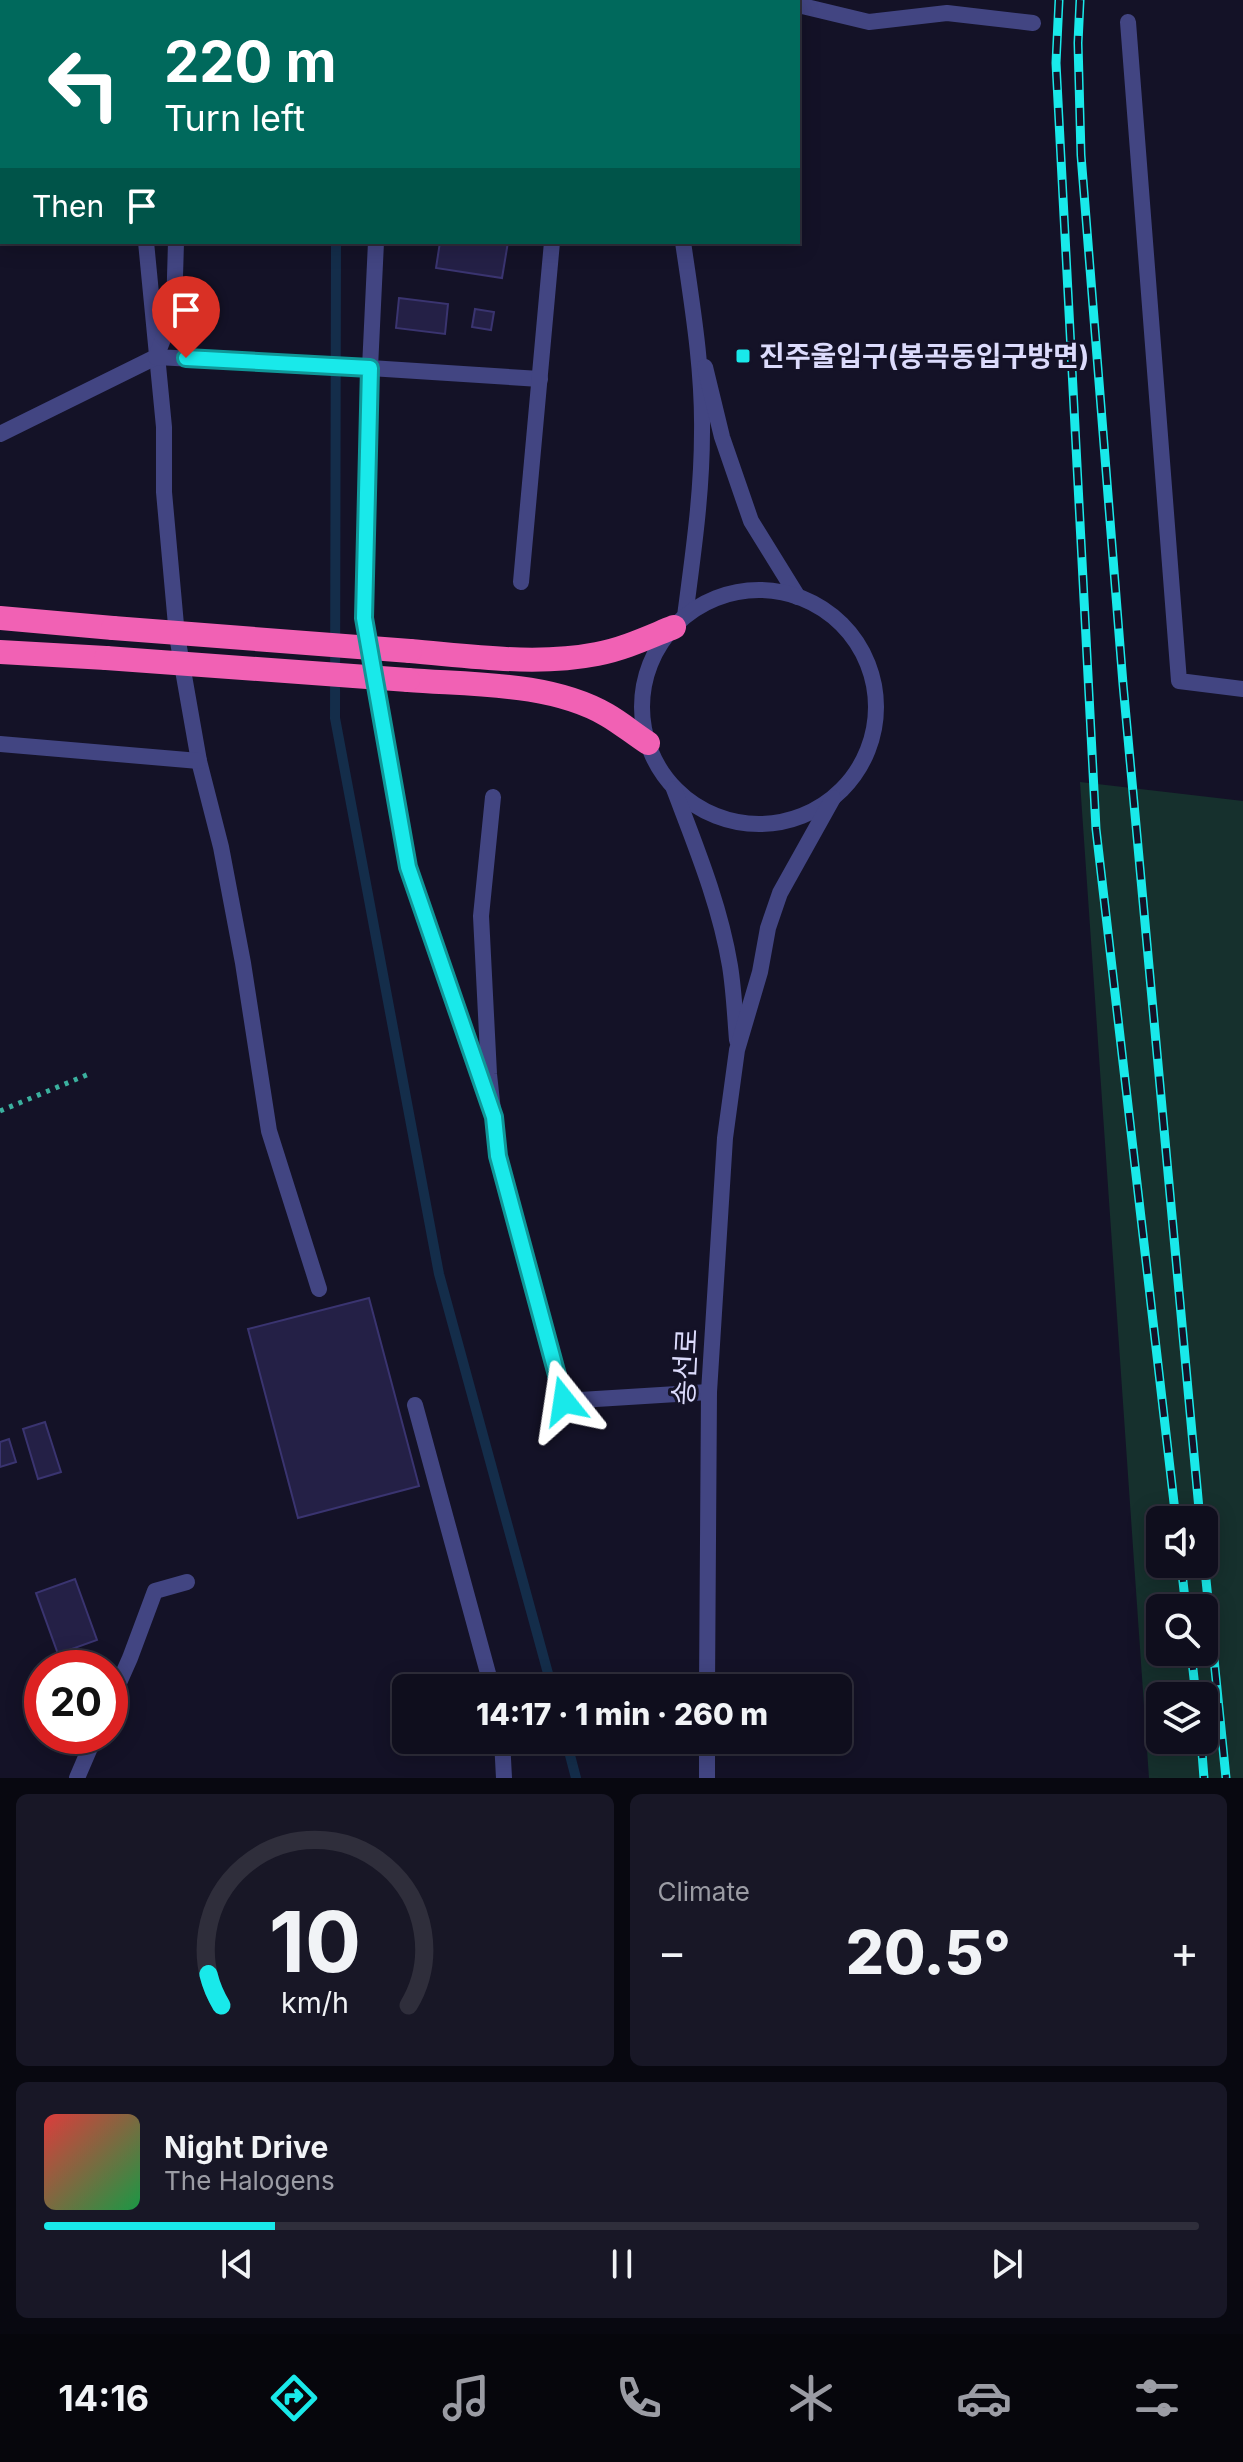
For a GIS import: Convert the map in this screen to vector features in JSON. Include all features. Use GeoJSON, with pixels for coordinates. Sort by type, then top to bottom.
{"type":"FeatureCollection","features":[{"type":"Feature","properties":{"kind":"highway"},"geometry":{"type":"LineString","coordinates":[[0,618],[522,659],[599,654],[680,621]]}},
{"type":"Feature","properties":{"kind":"highway"},"geometry":{"type":"LineString","coordinates":[[0,652],[521,690],[566,698],[606,714],[648,743]]}},
{"type":"Feature","properties":{"kind":"street"},"geometry":{"type":"LineString","coordinates":[[800,5],[869,22],[947,13],[1033,23]]}},
{"type":"Feature","properties":{"kind":"street"},"geometry":{"type":"LineString","coordinates":[[1128,22],[1179,681],[1243,689]]}},
{"type":"Feature","properties":{"kind":"street"},"geometry":{"type":"LineString","coordinates":[[146,244],[164,427],[164,492],[177,636],[199,761],[221,847],[243,963],[269,1131],[319,1289]]}},
{"type":"Feature","properties":{"kind":"street"},"geometry":{"type":"LineString","coordinates":[[156,357],[174,311],[176,244]]}},
{"type":"Feature","properties":{"kind":"street"},"geometry":{"type":"LineString","coordinates":[[376,244],[364,618],[408,867],[494,1117]]}},
{"type":"Feature","properties":{"kind":"street"},"geometry":{"type":"LineString","coordinates":[[521,582],[552,244]]}},
{"type":"Feature","properties":{"kind":"street"},"geometry":{"type":"LineString","coordinates":[[680,621],[697,529],[702,428],[693,315],[683,244]]}},
{"type":"Feature","properties":{"kind":"street"},"geometry":{"type":"LineString","coordinates":[[693,315],[735,479],[751,521],[798,597]]}},
{"type":"Feature","properties":{"kind":"street"},"geometry":{"type":"LineString","coordinates":[[0,434],[156,357],[540,379]]}},
{"type":"Feature","properties":{"kind":"street"},"geometry":{"type":"LineString","coordinates":[[673,787],[692,803],[714,815],[751,824],[788,821],[812,812],[833,798],[851,780],[869,747],[875,722],[875,694],[867,664],[851,636],[829,615],[798,597],[772,591],[742,591],[712,600],[680,621],[655,652],[645,681],[642,712],[648,743],[654,760],[673,787],[709,880],[725,937],[731,969],[737,1050]]}},
{"type":"Feature","properties":{"kind":"street"},"geometry":{"type":"LineString","coordinates":[[0,744],[199,761]]}},
{"type":"Feature","properties":{"kind":"street"},"geometry":{"type":"LineString","coordinates":[[493,797],[481,916],[489,1074],[498,1156],[564,1401],[709,1392]]}},
{"type":"Feature","properties":{"kind":"street"},"geometry":{"type":"LineString","coordinates":[[737,1050],[780,893],[833,798]]}},
{"type":"Feature","properties":{"kind":"street","name":"송선로"},"geometry":{"type":"LineString","coordinates":[[707,1674],[709,1392],[725,1138],[737,1050]]}},
{"type":"Feature","properties":{"kind":"street"},"geometry":{"type":"LineString","coordinates":[[415,1405],[488,1674]]}},
{"type":"Feature","properties":{"kind":"street"},"geometry":{"type":"LineString","coordinates":[[128,1662],[155,1591],[187,1582]]}},
{"type":"Feature","properties":{"kind":"street"},"geometry":{"type":"LineString","coordinates":[[77,1778],[87,1754]]}},
{"type":"Feature","properties":{"kind":"street"},"geometry":{"type":"LineString","coordinates":[[503,1754],[504,1778]]}},
{"type":"Feature","properties":{"kind":"street"},"geometry":{"type":"LineString","coordinates":[[707,1754],[707,1778]]}},
{"type":"Feature","properties":{"kind":"path"},"geometry":{"type":"LineString","coordinates":[[0,1111],[89,1074]]}},
{"type":"Feature","properties":{"kind":"green space"},"geometry":{"type":"Polygon","coordinates":[[[1080,782],[1243,801],[1243,1778],[1149,1778],[1147,1754],[1218,1754],[1218,1682],[1146,1682],[1146,1735],[1080,782]]]}},
{"type":"Feature","properties":{"kind":"building"},"geometry":{"type":"Polygon","coordinates":[[[440,244],[508,244],[502,278],[436,268],[440,244]]]}},
{"type":"Feature","properties":{"kind":"building"},"geometry":{"type":"Polygon","coordinates":[[[399,298],[448,304],[445,334],[396,328],[399,298]]]}},
{"type":"Feature","properties":{"kind":"building"},"geometry":{"type":"Polygon","coordinates":[[[475,309],[494,312],[491,330],[472,327],[475,309]]]}},
{"type":"Feature","properties":{"kind":"building"},"geometry":{"type":"Polygon","coordinates":[[[369,1298],[419,1486],[298,1518],[248,1329],[369,1298]]]}},
{"type":"Feature","properties":{"kind":"building"},"geometry":{"type":"Polygon","coordinates":[[[45,1422],[61,1472],[38,1479],[23,1429],[45,1422]]]}},
{"type":"Feature","properties":{"kind":"building"},"geometry":{"type":"Polygon","coordinates":[[[9,1439],[16,1462],[0,1467],[0,1442],[9,1439]]]}},
{"type":"Feature","properties":{"kind":"building"},"geometry":{"type":"Polygon","coordinates":[[[75,1579],[97,1640],[69,1650],[57,1650],[36,1593],[75,1579]]]}},
{"type":"Feature","properties":{"kind":"waterway"},"geometry":{"type":"LineString","coordinates":[[336,244],[335,718],[439,1274],[548,1674]]}},
{"type":"Feature","properties":{"kind":"waterway"},"geometry":{"type":"LineString","coordinates":[[570,1754],[576,1778]]}},
{"type":"Feature","properties":{"kind":"railway"},"geometry":{"type":"LineString","coordinates":[[1059,0],[1056,63],[1096,829],[1174,1506]]}},
{"type":"Feature","properties":{"kind":"railway"},"geometry":{"type":"LineString","coordinates":[[1080,0],[1081,155],[1123,684],[1199,1506]]}},
{"type":"Feature","properties":{"kind":"railway"},"geometry":{"type":"LineString","coordinates":[[1183,1578],[1184,1594]]}},
{"type":"Feature","properties":{"kind":"railway"},"geometry":{"type":"LineString","coordinates":[[1206,1578],[1226,1778]]}},
{"type":"Feature","properties":{"kind":"railway"},"geometry":{"type":"LineString","coordinates":[[1193,1666],[1194,1682]]}},
{"type":"Feature","properties":{"kind":"railway"},"geometry":{"type":"LineString","coordinates":[[1202,1754],[1204,1778]]}},
{"type":"Feature","properties":{"kind":"place","name":"진주울입구(봉곡동입구방면)"},"geometry":{"type":"Point","coordinates":[743,356]}},
{"type":"Feature","properties":{"kind":"route"},"geometry":{"type":"LineString","coordinates":[[186,358],[370,368],[364,618],[408,867],[494,1117],[498,1156],[564,1401]]}}]}
